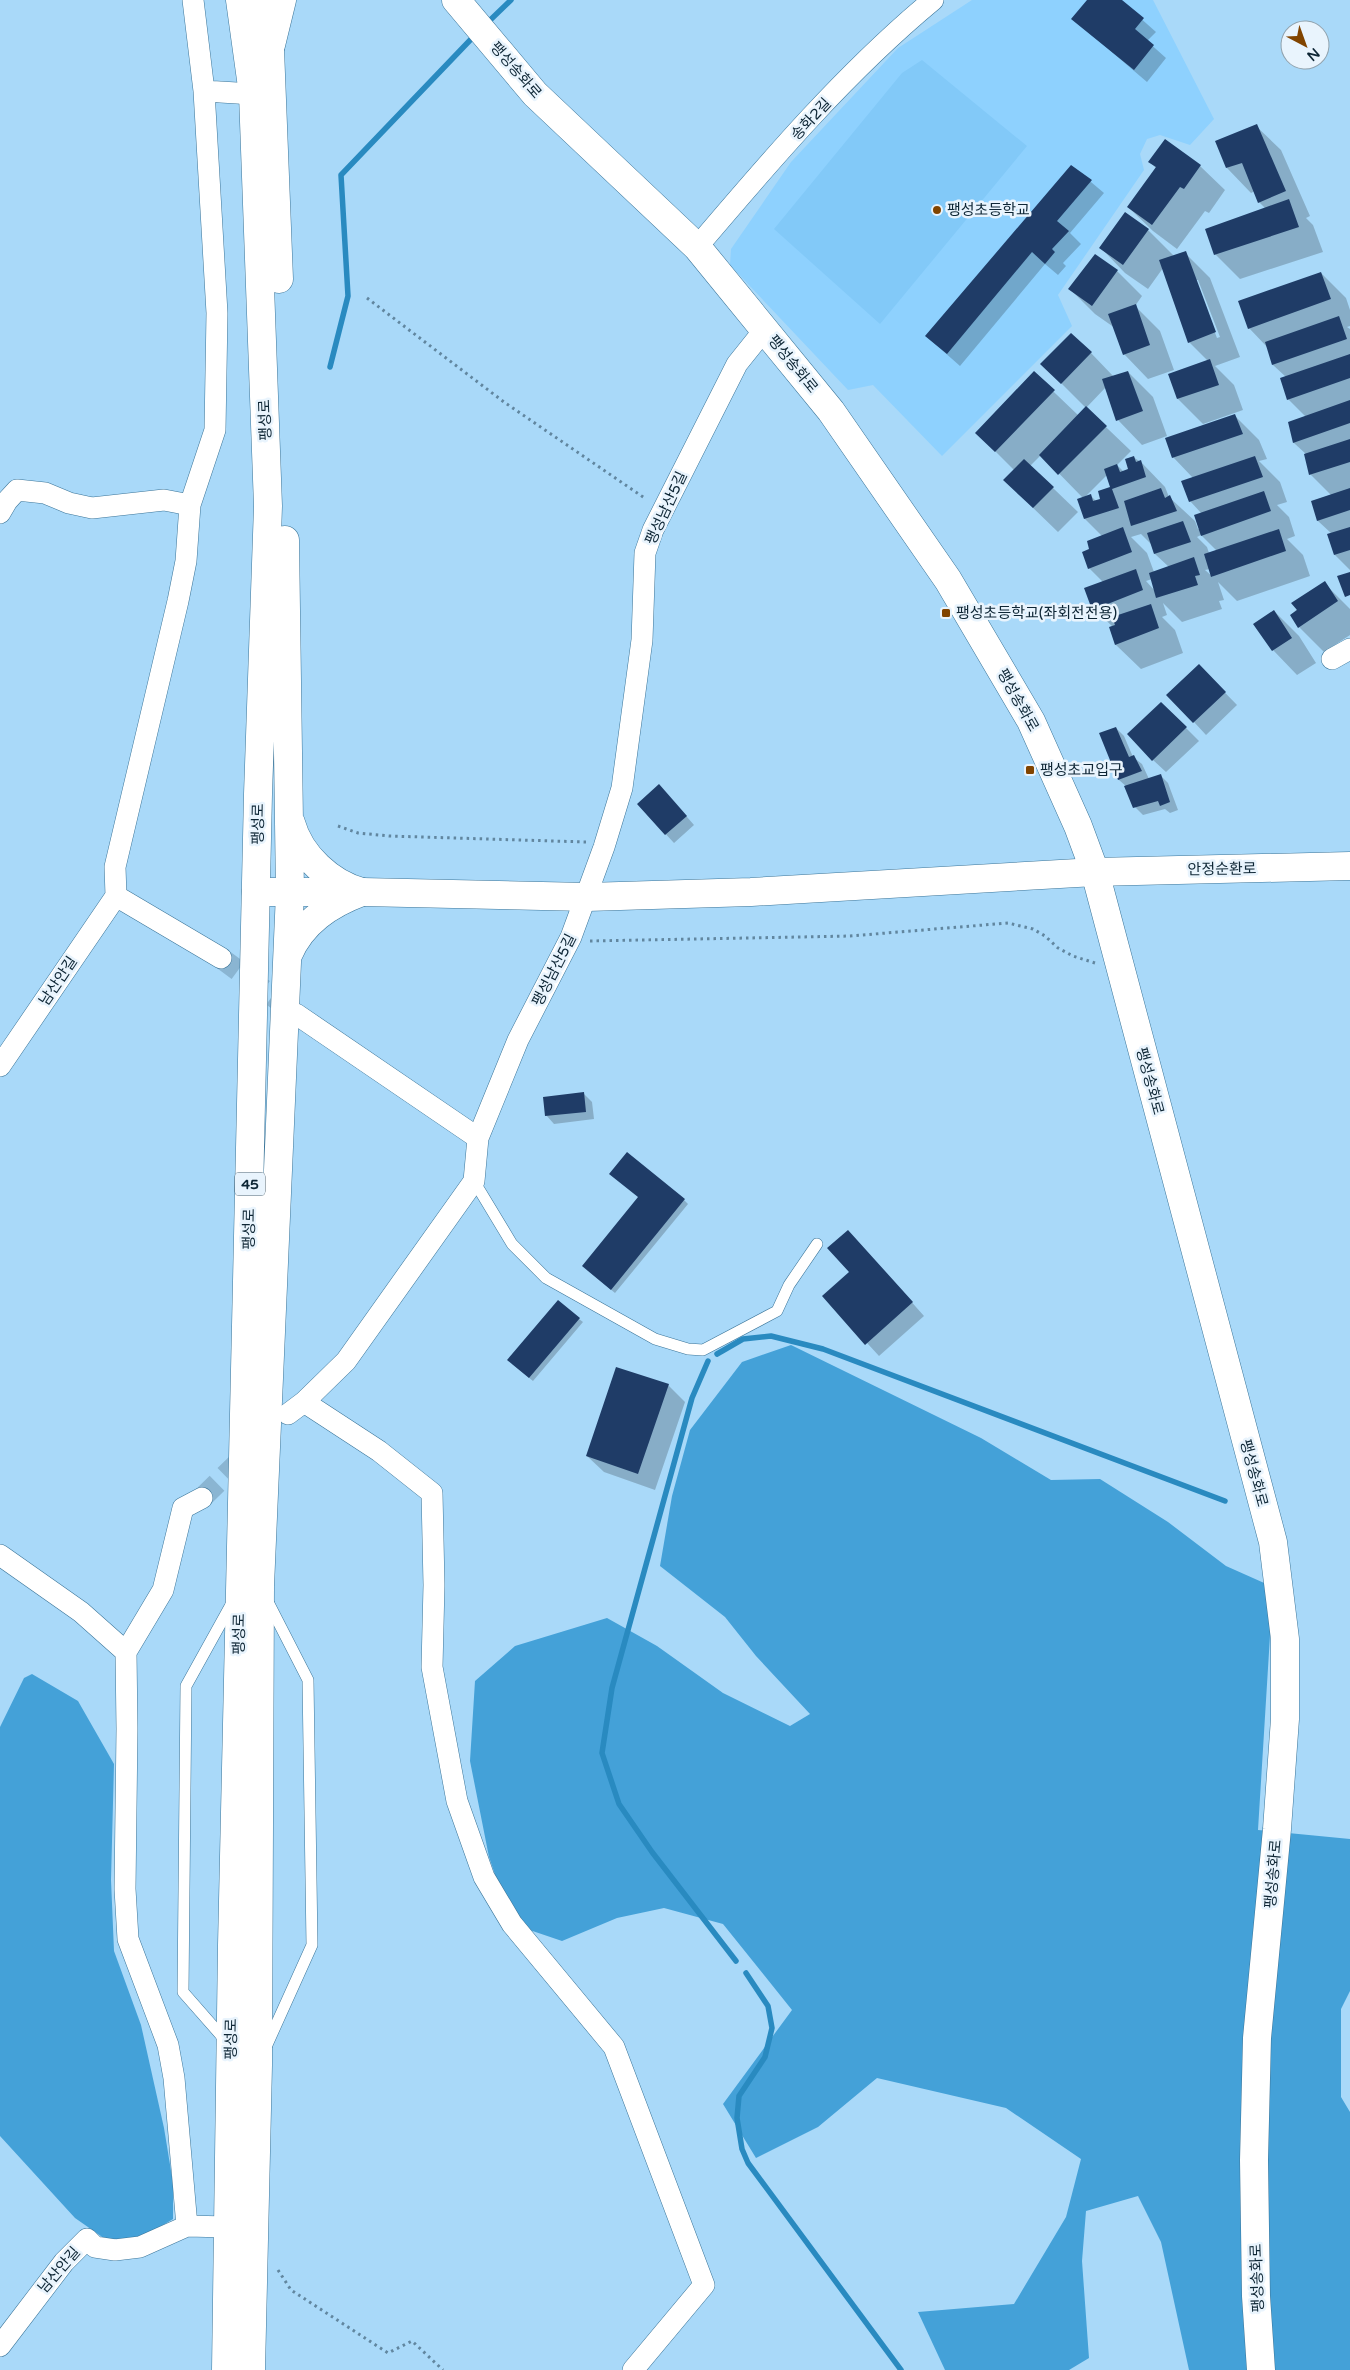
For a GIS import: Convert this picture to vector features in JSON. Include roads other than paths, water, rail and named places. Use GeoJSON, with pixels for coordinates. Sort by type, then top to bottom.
{"type":"FeatureCollection","features":[{"type":"Feature","properties":{"kind":"main road","name":"팽성로"},"geometry":{"type":"LineString","coordinates":[[240,0],[253,94],[268,506],[256,892],[250,1587],[258,2064],[251,2370]]}},
{"type":"Feature","properties":{"kind":"main road","name":"팽성로"},"geometry":{"type":"LineString","coordinates":[[226,2370],[231,2046],[250,1587],[290,893],[282,366],[270,49],[264,0]]}},
{"type":"Feature","properties":{"kind":"main road"},"geometry":{"type":"LineString","coordinates":[[270,49],[282,0]]}},
{"type":"Feature","properties":{"kind":"main road","name":"팽성송화로"},"geometry":{"type":"LineString","coordinates":[[472,19],[535,94],[698,247],[831,411],[948,580],[1031,721],[1078,826],[1095,872],[1273,1542],[1285,1638],[1285,1719],[1257,2057],[1254,2170],[1256,2296],[1261,2370]]}},
{"type":"Feature","properties":{"kind":"main road"},"geometry":{"type":"LineString","coordinates":[[289,812],[296,835],[313,860],[342,885],[362,892]]}},
{"type":"Feature","properties":{"kind":"main road","name":"안정순환로"},"geometry":{"type":"LineString","coordinates":[[256,892],[362,892],[586,898],[750,892],[1095,872],[1350,866]]}},
{"type":"Feature","properties":{"kind":"main road"},"geometry":{"type":"LineString","coordinates":[[287,956],[302,930],[316,916],[338,902],[362,892]]}},
{"type":"Feature","properties":{"kind":"street"},"geometry":{"type":"LineString","coordinates":[[193,0],[204,91],[217,313],[215,430],[190,505],[186,561],[178,601],[115,867],[116,896],[221,958]]}},
{"type":"Feature","properties":{"kind":"street","name":"송화2길"},"geometry":{"type":"LineString","coordinates":[[698,247],[816,112],[903,24],[933,0]]}},
{"type":"Feature","properties":{"kind":"street"},"geometry":{"type":"LineString","coordinates":[[204,91],[253,94]]}},
{"type":"Feature","properties":{"kind":"street","name":"팽성남산5길"},"geometry":{"type":"LineString","coordinates":[[474,1180],[478,1138],[518,1040],[572,937],[604,847],[622,788],[637,690],[642,640],[646,553],[653,530],[737,364],[764,329]]}},
{"type":"Feature","properties":{"kind":"street"},"geometry":{"type":"LineString","coordinates":[[0,513],[7,501],[17,490],[45,493],[92,508],[164,500],[190,505]]}},
{"type":"Feature","properties":{"kind":"street","name":"남산안길"},"geometry":{"type":"LineString","coordinates":[[0,1066],[116,896]]}},
{"type":"Feature","properties":{"kind":"street"},"geometry":{"type":"LineString","coordinates":[[296,1014],[478,1138]]}},
{"type":"Feature","properties":{"kind":"street"},"geometry":{"type":"LineString","coordinates":[[474,1180],[346,1361],[296,1408],[378,1451],[432,1493],[434,1585],[432,1667],[457,1801],[484,1877],[512,1924],[614,2047],[704,2285],[633,2370]]}},
{"type":"Feature","properties":{"kind":"street"},"geometry":{"type":"LineString","coordinates":[[187,2226],[174,2078],[168,2045],[128,1938],[125,1889],[128,1728],[126,1652],[163,1590],[183,1508],[202,1498]]}},
{"type":"Feature","properties":{"kind":"street"},"geometry":{"type":"LineString","coordinates":[[0,1555],[82,1612],[126,1652]]}},
{"type":"Feature","properties":{"kind":"street","name":"남산안길"},"geometry":{"type":"LineString","coordinates":[[0,2346],[7,2320],[87,2239],[95,2246],[115,2250],[140,2248],[187,2226],[227,2227]]}},
{"type":"Feature","properties":{"kind":"lane"},"geometry":{"type":"LineString","coordinates":[[474,1180],[512,1244],[546,1278],[655,1339],[688,1350],[703,1350],[777,1311],[789,1285],[817,1244]]}},
{"type":"Feature","properties":{"kind":"lane"},"geometry":{"type":"LineString","coordinates":[[231,2046],[183,1992],[186,1686],[250,1587],[308,1680],[312,1945],[258,2064]]}},
{"type":"Feature","properties":{"kind":"waterway"},"geometry":{"type":"LineString","coordinates":[[485,25],[511,0]]}},
{"type":"Feature","properties":{"kind":"waterway"},"geometry":{"type":"LineString","coordinates":[[330,367],[348,296],[341,175],[475,35]]}},
{"type":"Feature","properties":{"kind":"waterway"},"geometry":{"type":"LineString","coordinates":[[717,1354],[743,1339],[771,1336],[823,1349],[1225,1501]]}},
{"type":"Feature","properties":{"kind":"waterway"},"geometry":{"type":"LineString","coordinates":[[708,1361],[692,1398],[612,1688],[602,1753],[619,1804],[652,1852],[736,1961]]}},
{"type":"Feature","properties":{"kind":"waterway"},"geometry":{"type":"LineString","coordinates":[[746,1973],[768,2006],[772,2028],[765,2057],[739,2096],[737,2118],[742,2149],[748,2163],[901,2370]]}},
{"type":"Feature","properties":{"kind":"tunnel"},"geometry":{"type":"LineString","coordinates":[[221,958],[294,1012]]}},
{"type":"Feature","properties":{"kind":"tunnel"},"geometry":{"type":"LineString","coordinates":[[202,1498],[249,1452]]}},
{"type":"Feature","properties":{"kind":"place","name":"팽성초등학교"},"geometry":{"type":"Point","coordinates":[937,210]}},
{"type":"Feature","properties":{"kind":"place","name":"팽성초등학교(좌회전전용)"},"geometry":{"type":"Point","coordinates":[946,613]}},
{"type":"Feature","properties":{"kind":"place","name":"팽성초교입구"},"geometry":{"type":"Point","coordinates":[1030,770]}}]}
